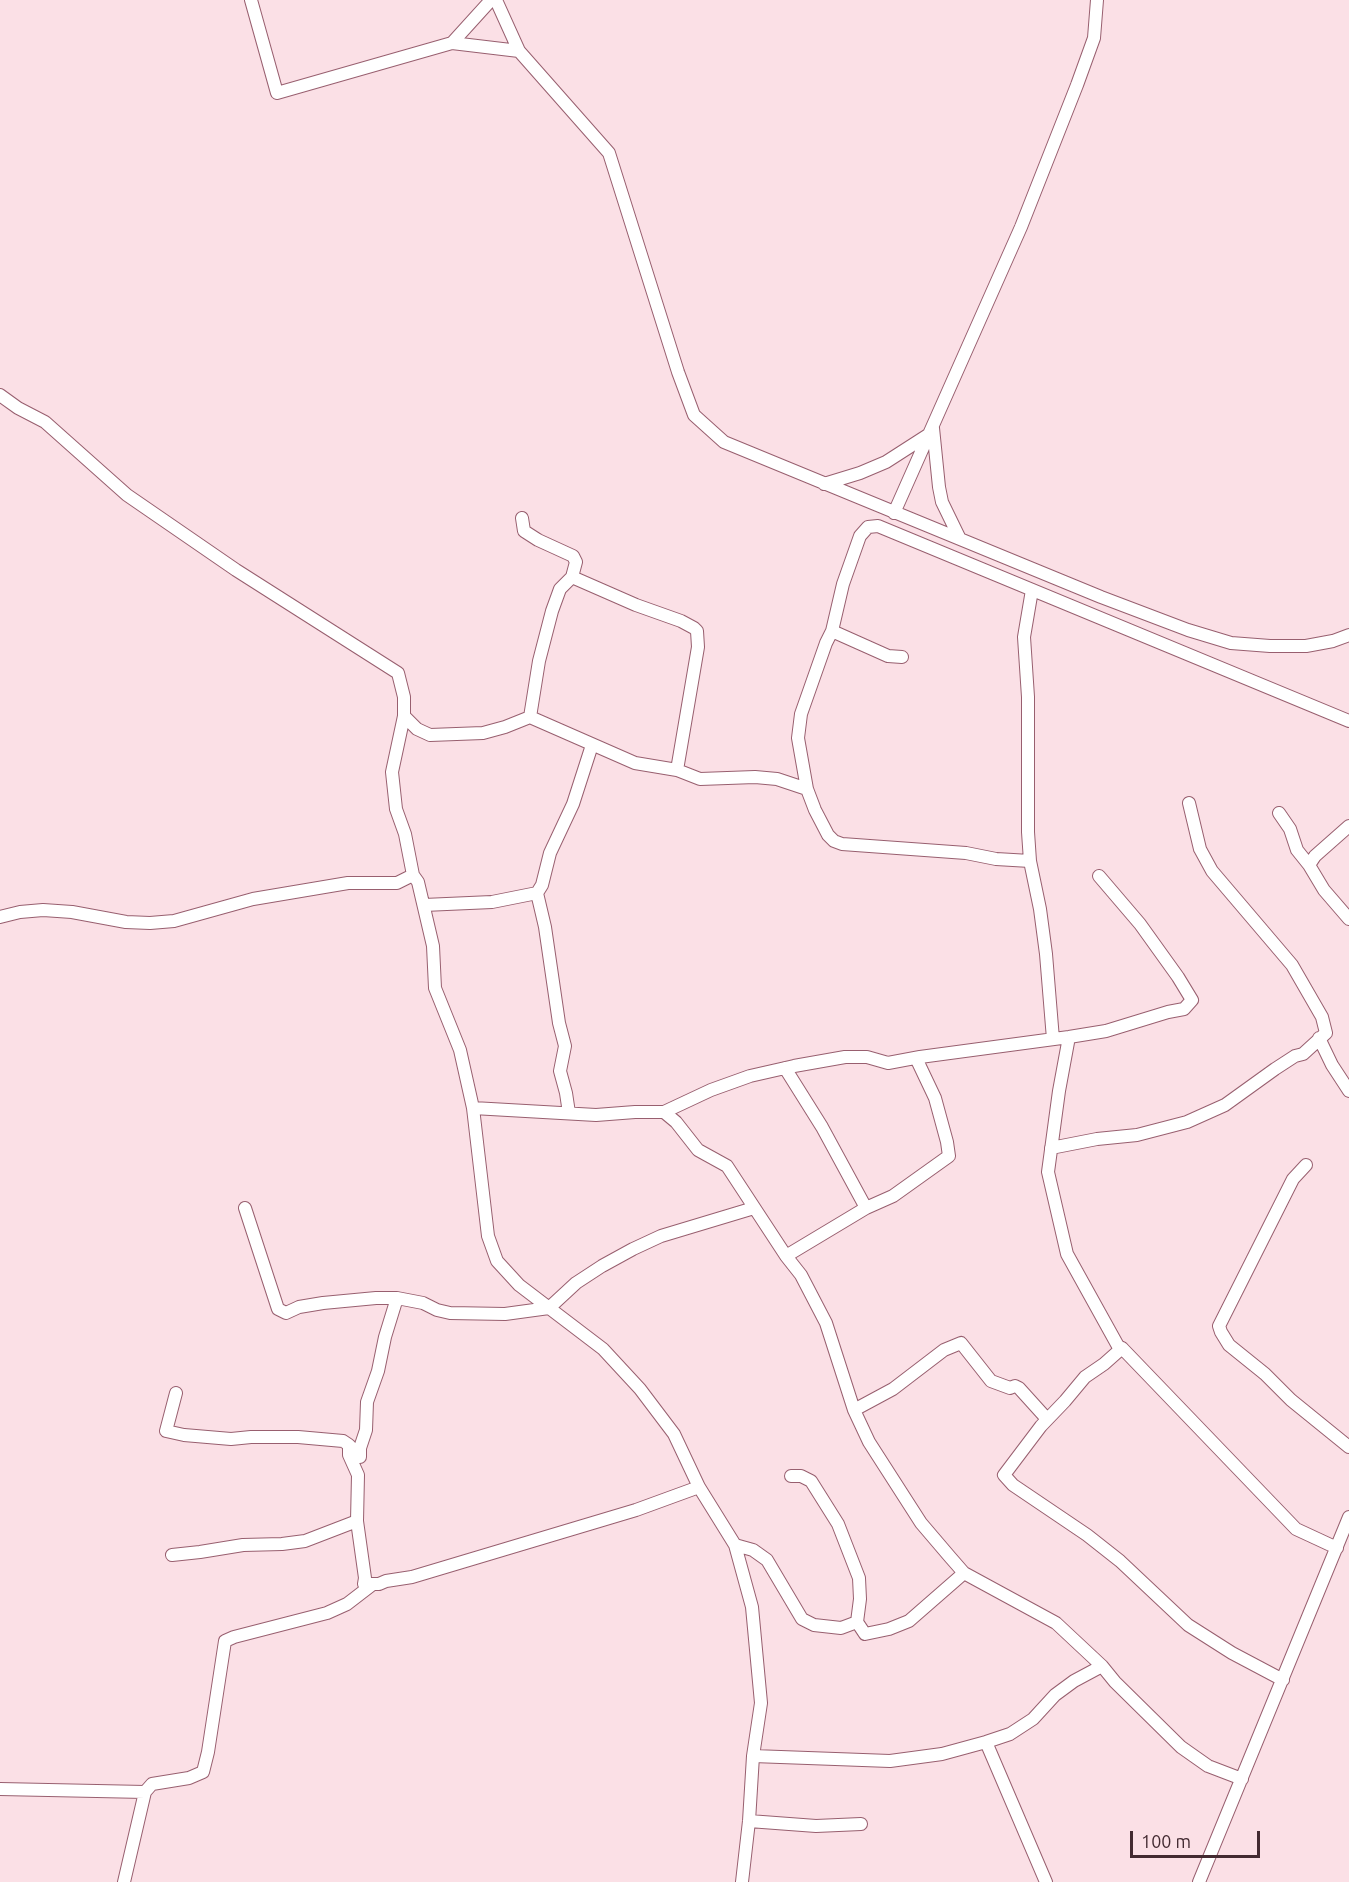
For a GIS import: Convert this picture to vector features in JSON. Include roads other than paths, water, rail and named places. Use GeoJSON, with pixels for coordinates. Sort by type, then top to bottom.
{"type":"FeatureCollection","features":[{"type":"Feature","properties":{"kind":"street"},"geometry":{"type":"LineString","coordinates":[[251,0],[277,93],[452,43],[519,51]]}},
{"type":"Feature","properties":{"kind":"street"},"geometry":{"type":"LineString","coordinates":[[452,43],[494,0],[519,51],[609,153],[678,372],[694,415],[724,442],[894,513],[1188,630],[1231,643],[1270,646],[1306,645],[1333,641],[1349,635]]}},
{"type":"Feature","properties":{"kind":"street"},"geometry":{"type":"LineString","coordinates":[[894,513],[1021,227],[1094,38],[1097,0]]}},
{"type":"Feature","properties":{"kind":"street"},"geometry":{"type":"LineString","coordinates":[[0,395],[18,408],[45,422],[127,495],[236,570],[398,673],[404,697],[404,716],[392,772],[396,808],[405,834],[413,875],[418,882],[433,946],[435,988],[460,1050],[473,1107],[488,1236],[497,1261],[519,1285],[603,1349],[639,1389],[674,1434],[699,1487],[735,1545],[752,1607],[760,1691],[760,1711],[753,1756],[742,1882]]}},
{"type":"Feature","properties":{"kind":"street"},"geometry":{"type":"LineString","coordinates":[[824,484],[886,462],[931,431]]}},
{"type":"Feature","properties":{"kind":"street"},"geometry":{"type":"LineString","coordinates":[[931,431],[942,502],[960,539]]}},
{"type":"Feature","properties":{"kind":"street"},"geometry":{"type":"LineString","coordinates":[[522,518],[525,531],[538,540],[573,556],[576,562],[572,577],[560,589],[552,610],[539,661],[530,717]]}},
{"type":"Feature","properties":{"kind":"street"},"geometry":{"type":"LineString","coordinates":[[1030,861],[996,859],[966,853],[842,844],[834,841],[828,835],[815,810],[807,789],[798,726],[814,674],[832,631],[843,584],[860,536],[868,526],[878,526],[1349,721]]}},
{"type":"Feature","properties":{"kind":"street"},"geometry":{"type":"LineString","coordinates":[[572,577],[636,605],[681,621],[697,632],[698,647],[677,770]]}},
{"type":"Feature","properties":{"kind":"street"},"geometry":{"type":"LineString","coordinates":[[1032,590],[1024,637],[1028,697],[1028,832],[1030,861],[1042,920],[1053,1039]]}},
{"type":"Feature","properties":{"kind":"street"},"geometry":{"type":"LineString","coordinates":[[832,631],[888,656],[902,657]]}},
{"type":"Feature","properties":{"kind":"street"},"geometry":{"type":"LineString","coordinates":[[404,716],[417,729],[430,735],[483,733],[530,717],[635,763],[677,770],[700,779],[755,777],[777,779],[807,789]]}},
{"type":"Feature","properties":{"kind":"street"},"geometry":{"type":"LineString","coordinates":[[569,1113],[560,1071],[565,1046],[537,893],[542,885],[550,853],[573,804],[592,745]]}},
{"type":"Feature","properties":{"kind":"street"},"geometry":{"type":"LineString","coordinates":[[1051,1148],[1097,1139],[1137,1136],[1187,1122],[1225,1106],[1275,1069],[1295,1056],[1303,1054],[1326,1033],[1322,1017],[1313,999],[1292,965],[1212,871],[1200,849],[1189,803]]}},
{"type":"Feature","properties":{"kind":"street"},"geometry":{"type":"LineString","coordinates":[[1280,813],[1290,829],[1297,850],[1324,890],[1349,919]]}},
{"type":"Feature","properties":{"kind":"street"},"geometry":{"type":"LineString","coordinates":[[1309,865],[1349,826]]}},
{"type":"Feature","properties":{"kind":"street"},"geometry":{"type":"LineString","coordinates":[[0,917],[43,910],[72,912],[126,922],[174,921],[253,899],[348,883],[397,883],[413,875]]}},
{"type":"Feature","properties":{"kind":"street"},"geometry":{"type":"LineString","coordinates":[[473,1107],[596,1115],[664,1112],[711,1090],[750,1076],[785,1068],[845,1057],[867,1057],[888,1064],[1106,1031],[1184,1009],[1192,1000],[1178,976],[1140,924],[1099,876]]}},
{"type":"Feature","properties":{"kind":"street"},"geometry":{"type":"LineString","coordinates":[[424,906],[492,902],[537,893]]}},
{"type":"Feature","properties":{"kind":"street"},"geometry":{"type":"LineString","coordinates":[[1069,1037],[1048,1172],[1067,1254],[1118,1346],[1296,1528],[1337,1548]]}},
{"type":"Feature","properties":{"kind":"street"},"geometry":{"type":"LineString","coordinates":[[1319,1038],[1332,1065],[1349,1091]]}},
{"type":"Feature","properties":{"kind":"street"},"geometry":{"type":"LineString","coordinates":[[786,1257],[797,1248],[866,1208],[893,1196],[949,1156],[935,1098],[916,1058]]}},
{"type":"Feature","properties":{"kind":"street"},"geometry":{"type":"LineString","coordinates":[[785,1068],[822,1127],[866,1208]]}},
{"type":"Feature","properties":{"kind":"street"},"geometry":{"type":"LineString","coordinates":[[664,1112],[676,1122],[698,1150],[727,1166],[786,1257],[801,1275],[826,1323],[854,1410],[869,1442],[921,1523],[964,1573],[1056,1623],[1102,1666],[1115,1682],[1181,1747],[1208,1766],[1242,1779]]}},
{"type":"Feature","properties":{"kind":"street"},"geometry":{"type":"LineString","coordinates":[[1306,1165],[1293,1179],[1219,1326],[1229,1345],[1349,1447]]}},
{"type":"Feature","properties":{"kind":"street"},"geometry":{"type":"LineString","coordinates":[[245,1208],[278,1309],[286,1313],[299,1307],[323,1303],[397,1298],[423,1303],[450,1313],[506,1314],[549,1308],[576,1283],[633,1249],[662,1236],[754,1208]]}},
{"type":"Feature","properties":{"kind":"street"},"geometry":{"type":"LineString","coordinates":[[176,1393],[166,1431],[231,1439],[298,1437],[343,1441],[360,1457],[360,1448],[366,1430],[367,1402],[378,1371],[397,1298]]}},
{"type":"Feature","properties":{"kind":"street"},"geometry":{"type":"LineString","coordinates":[[854,1410],[893,1389],[944,1350],[961,1343],[991,1381],[1010,1388],[1015,1386],[1019,1388],[1047,1419]]}},
{"type":"Feature","properties":{"kind":"street"},"geometry":{"type":"LineString","coordinates":[[1122,1348],[1085,1377],[1047,1419],[1004,1475],[1013,1485],[1067,1520],[1103,1548],[1188,1625],[1232,1653],[1283,1680]]}},
{"type":"Feature","properties":{"kind":"street"},"geometry":{"type":"LineString","coordinates":[[349,1445],[349,1455],[358,1474],[357,1521],[364,1584],[379,1584],[412,1577],[530,1543],[636,1510],[699,1487]]}},
{"type":"Feature","properties":{"kind":"street"},"geometry":{"type":"LineString","coordinates":[[791,1476],[801,1476],[810,1481],[838,1524],[859,1578],[860,1599],[857,1622],[865,1634],[889,1629],[909,1621],[964,1573]]}},
{"type":"Feature","properties":{"kind":"street"},"geometry":{"type":"LineString","coordinates":[[1199,1882],[1349,1517]]}},
{"type":"Feature","properties":{"kind":"street"},"geometry":{"type":"LineString","coordinates":[[172,1555],[243,1545],[305,1541],[357,1521]]}},
{"type":"Feature","properties":{"kind":"street"},"geometry":{"type":"LineString","coordinates":[[735,1545],[753,1550],[767,1560],[802,1619],[814,1625],[841,1628],[857,1622]]}},
{"type":"Feature","properties":{"kind":"street"},"geometry":{"type":"LineString","coordinates":[[124,1882],[145,1792],[152,1784],[189,1778],[203,1772],[225,1641],[327,1613],[347,1604],[373,1584]]}},
{"type":"Feature","properties":{"kind":"street"},"geometry":{"type":"LineString","coordinates":[[753,1756],[890,1761],[942,1754],[1010,1734],[1033,1719],[1055,1695],[1074,1681],[1102,1666]]}},
{"type":"Feature","properties":{"kind":"street"},"geometry":{"type":"LineString","coordinates":[[986,1742],[1046,1882]]}},
{"type":"Feature","properties":{"kind":"street"},"geometry":{"type":"LineString","coordinates":[[0,1789],[145,1792]]}},
{"type":"Feature","properties":{"kind":"street"},"geometry":{"type":"LineString","coordinates":[[749,1821],[816,1826],[861,1824]]}}]}
